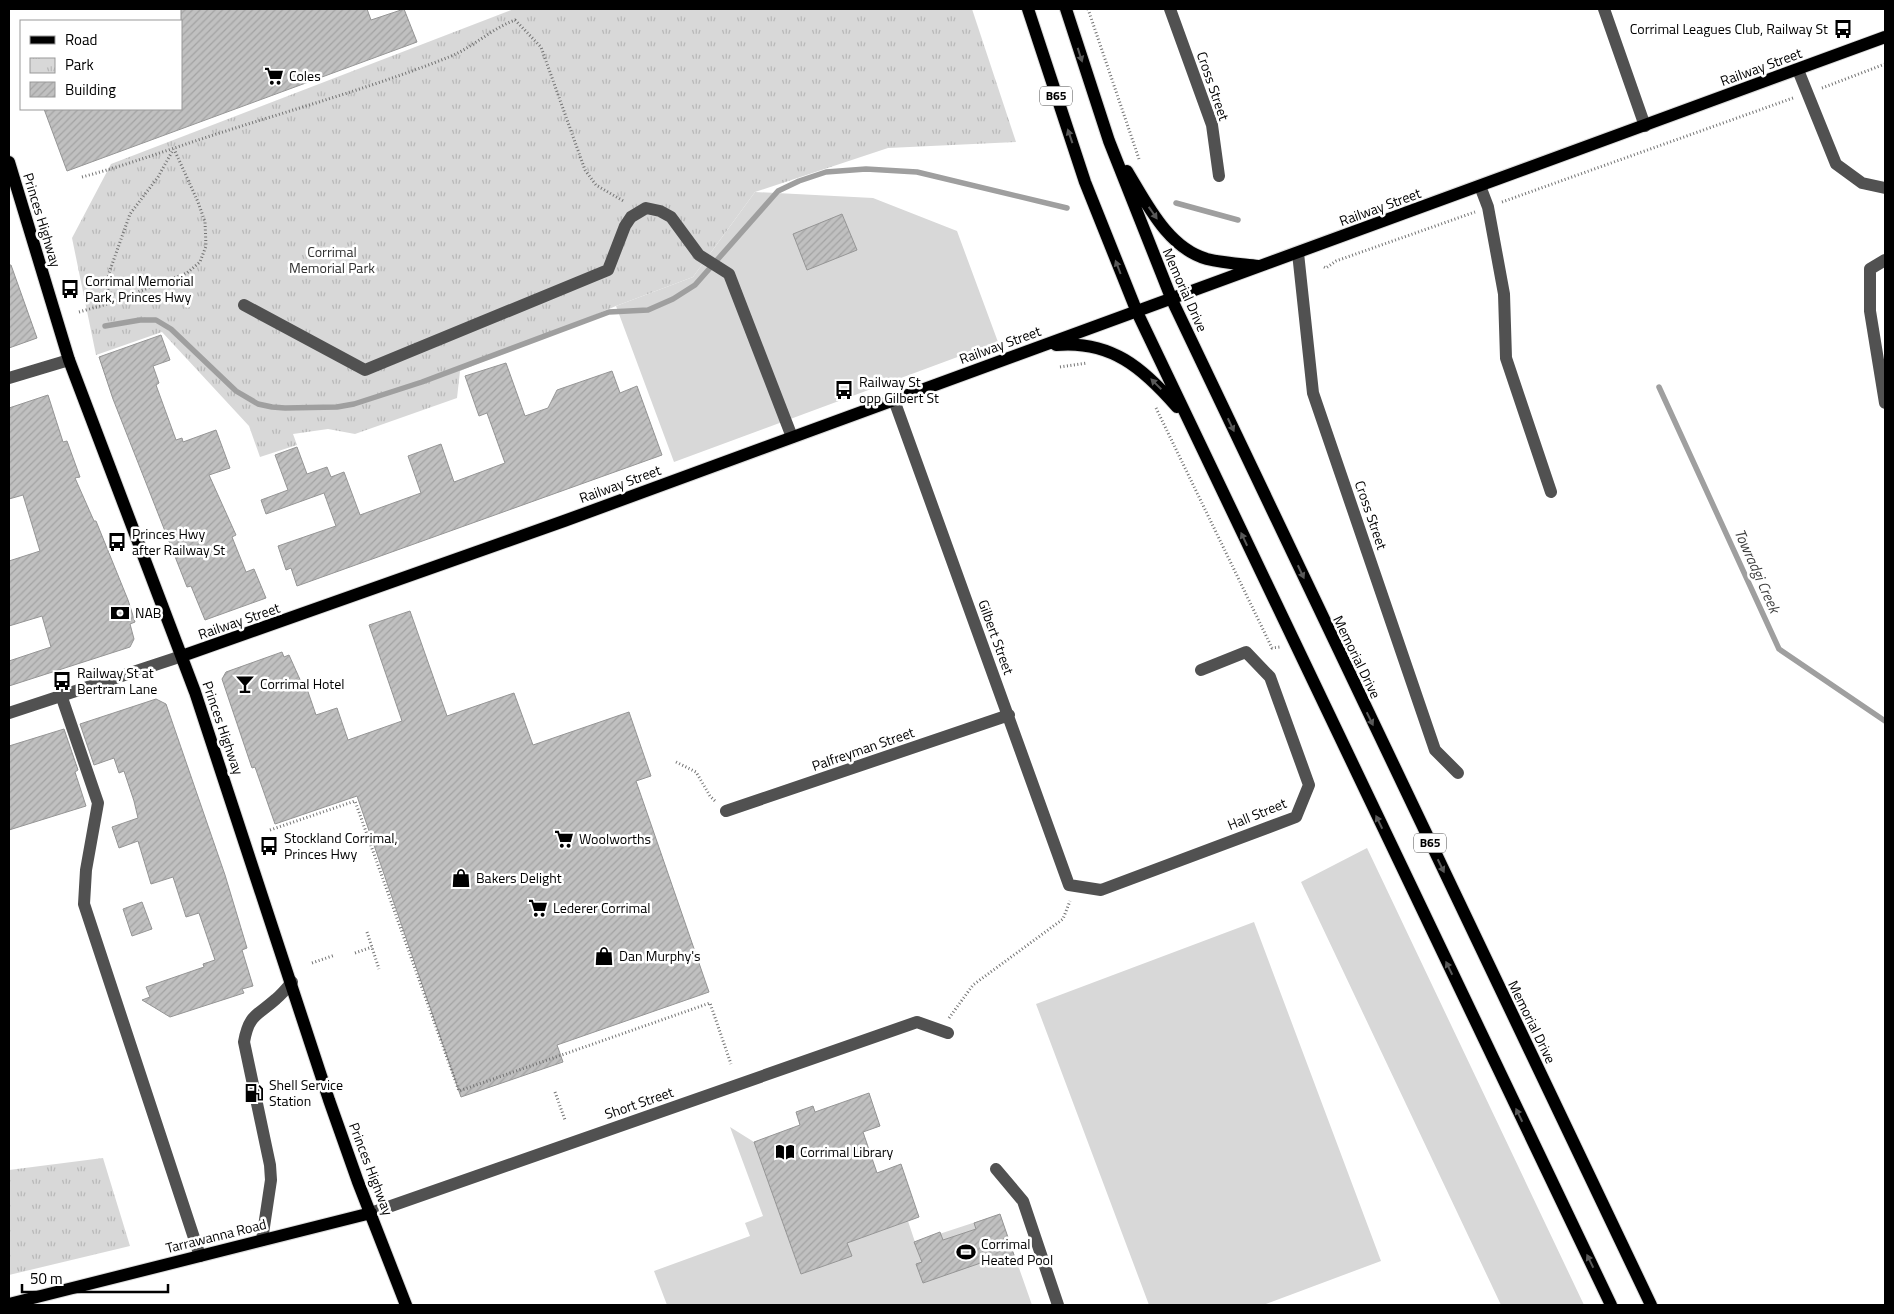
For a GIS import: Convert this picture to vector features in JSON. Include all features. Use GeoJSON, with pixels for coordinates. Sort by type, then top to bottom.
{"type":"FeatureCollection","features":[{"type":"Feature","properties":{"kind":"main road","name":"B65"},"geometry":{"type":"LineString","coordinates":[[1028,9],[1085,182],[1137,312],[1611,1305]]}},
{"type":"Feature","properties":{"kind":"main road","name":"Memorial Drive"},"geometry":{"type":"LineString","coordinates":[[1066,9],[1109,142],[1172,300],[1651,1305]]}},
{"type":"Feature","properties":{"kind":"main road","name":"Railway Street"},"geometry":{"type":"LineString","coordinates":[[182,656],[564,521],[1041,346],[1172,300],[1885,37]]}},
{"type":"Feature","properties":{"kind":"main road"},"geometry":{"type":"LineString","coordinates":[[1109,142],[1154,214],[1168,233],[1186,250],[1206,259],[1260,267]]}},
{"type":"Feature","properties":{"kind":"main road","name":"Princes Highway"},"geometry":{"type":"LineString","coordinates":[[9,162],[69,360],[210,734],[358,1182],[372,1213],[406,1305]]}},
{"type":"Feature","properties":{"kind":"main road"},"geometry":{"type":"LineString","coordinates":[[1041,346],[1084,344],[1115,354],[1128,361],[1155,382],[1188,420]]}},
{"type":"Feature","properties":{"kind":"main road","name":"Tarrawanna Road"},"geometry":{"type":"LineString","coordinates":[[17,1304],[372,1213]]}},
{"type":"Feature","properties":{"kind":"street","name":"Cross Street"},"geometry":{"type":"LineString","coordinates":[[1170,9],[1212,125],[1219,176]]}},
{"type":"Feature","properties":{"kind":"street"},"geometry":{"type":"LineString","coordinates":[[1604,9],[1645,126]]}},
{"type":"Feature","properties":{"kind":"street"},"geometry":{"type":"LineString","coordinates":[[1798,70],[1836,164],[1862,183],[1885,188]]}},
{"type":"Feature","properties":{"kind":"street"},"geometry":{"type":"LineString","coordinates":[[1480,186],[1488,207],[1504,294],[1506,358],[1551,492]]}},
{"type":"Feature","properties":{"kind":"street"},"geometry":{"type":"LineString","coordinates":[[244,305],[365,370],[608,270],[625,226],[631,217],[646,208],[660,211],[671,217],[699,255],[729,274],[792,437]]}},
{"type":"Feature","properties":{"kind":"street","name":"Cross Street"},"geometry":{"type":"LineString","coordinates":[[1298,253],[1313,393],[1435,750],[1458,773]]}},
{"type":"Feature","properties":{"kind":"street"},"geometry":{"type":"LineString","coordinates":[[1885,260],[1870,269],[1870,311],[1885,403]]}},
{"type":"Feature","properties":{"kind":"street"},"geometry":{"type":"LineString","coordinates":[[9,378],[69,360]]}},
{"type":"Feature","properties":{"kind":"street","name":"Gilbert Street"},"geometry":{"type":"LineString","coordinates":[[894,400],[1073,886]]}},
{"type":"Feature","properties":{"kind":"street","name":"Hall Street"},"geometry":{"type":"LineString","coordinates":[[1073,886],[1100,890],[1296,818],[1309,785],[1270,677],[1246,652],[1202,670]]}},
{"type":"Feature","properties":{"kind":"street","name":"Railway Street"},"geometry":{"type":"LineString","coordinates":[[9,713],[182,656]]}},
{"type":"Feature","properties":{"kind":"street"},"geometry":{"type":"LineString","coordinates":[[61,695],[98,803],[86,870],[84,904],[200,1256]]}},
{"type":"Feature","properties":{"kind":"street","name":"Palfreyman Street"},"geometry":{"type":"LineString","coordinates":[[726,811],[1009,715]]}},
{"type":"Feature","properties":{"kind":"street"},"geometry":{"type":"LineString","coordinates":[[262,1240],[271,1180],[270,1165],[244,1042],[247,1026],[257,1013],[277,999],[292,982]]}},
{"type":"Feature","properties":{"kind":"street","name":"Short Street"},"geometry":{"type":"LineString","coordinates":[[372,1213],[917,1022],[944,1032]]}},
{"type":"Feature","properties":{"kind":"street"},"geometry":{"type":"LineString","coordinates":[[996,1169],[1023,1201],[1058,1305]]}},
{"type":"Feature","properties":{"kind":"path"},"geometry":{"type":"LineString","coordinates":[[1088,9],[1141,163]]}},
{"type":"Feature","properties":{"kind":"path"},"geometry":{"type":"LineString","coordinates":[[82,177],[123,166],[225,131],[322,102],[451,56],[500,26],[515,20],[541,47],[585,170],[596,185],[639,211]]}},
{"type":"Feature","properties":{"kind":"path"},"geometry":{"type":"LineString","coordinates":[[1324,267],[1326,268],[1336,261],[1885,64]]}},
{"type":"Feature","properties":{"kind":"path"},"geometry":{"type":"LineString","coordinates":[[79,312],[107,304],[187,273],[200,262],[206,246],[205,222],[174,149]]}},
{"type":"Feature","properties":{"kind":"path"},"geometry":{"type":"LineString","coordinates":[[107,304],[108,273],[130,214],[158,177],[174,149]]}},
{"type":"Feature","properties":{"kind":"path"},"geometry":{"type":"LineString","coordinates":[[1060,367],[1093,362]]}},
{"type":"Feature","properties":{"kind":"path"},"geometry":{"type":"LineString","coordinates":[[1155,407],[1272,648]]}},
{"type":"Feature","properties":{"kind":"path"},"geometry":{"type":"LineString","coordinates":[[676,762],[696,772],[710,796],[726,811]]}},
{"type":"Feature","properties":{"kind":"path"},"geometry":{"type":"LineString","coordinates":[[270,830],[355,802],[459,1091],[710,1003],[731,1064]]}},
{"type":"Feature","properties":{"kind":"path"},"geometry":{"type":"LineString","coordinates":[[944,1032],[974,985],[1063,919],[1073,886]]}},
{"type":"Feature","properties":{"kind":"path"},"geometry":{"type":"LineString","coordinates":[[367,932],[379,969]]}},
{"type":"Feature","properties":{"kind":"path"},"geometry":{"type":"LineString","coordinates":[[355,953],[372,947]]}},
{"type":"Feature","properties":{"kind":"path"},"geometry":{"type":"LineString","coordinates":[[312,963],[335,955]]}},
{"type":"Feature","properties":{"kind":"path"},"geometry":{"type":"LineString","coordinates":[[555,1092],[565,1120]]}},
{"type":"Feature","properties":{"kind":"green space","name":"Corrimal Memorial Park"},"geometry":{"type":"Polygon","coordinates":[[[514,9],[972,9],[1016,142],[888,148],[755,192],[693,277],[616,306],[460,371],[457,398],[355,434],[328,429],[293,434],[297,445],[260,457],[249,426],[162,332],[96,355],[72,238],[111,164],[514,9]]]}},
{"type":"Feature","properties":{"kind":"green space"},"geometry":{"type":"Polygon","coordinates":[[[755,192],[873,198],[957,231],[998,342],[674,462],[616,306],[693,277],[755,192]]]}},
{"type":"Feature","properties":{"kind":"green space"},"geometry":{"type":"Polygon","coordinates":[[[1367,848],[1584,1305],[1501,1305],[1301,882],[1367,848]]]}},
{"type":"Feature","properties":{"kind":"green space"},"geometry":{"type":"Polygon","coordinates":[[[1254,922],[1381,1261],[1263,1305],[1149,1305],[1036,1004],[1254,922]]]}},
{"type":"Feature","properties":{"kind":"green space"},"geometry":{"type":"Polygon","coordinates":[[[730,1127],[754,1142],[801,1274],[851,1256],[847,1243],[908,1221],[915,1242],[1000,1214],[1032,1305],[667,1305],[654,1271],[750,1236],[745,1223],[763,1216],[730,1127]]]}},
{"type":"Feature","properties":{"kind":"green space"},"geometry":{"type":"Polygon","coordinates":[[[103,1158],[130,1246],[9,1275],[9,1170],[103,1158]]]}},
{"type":"Feature","properties":{"kind":"building"},"geometry":{"type":"Polygon","coordinates":[[[181,9],[367,9],[371,20],[404,9],[417,42],[67,171],[44,110],[182,110],[181,9]]]}},
{"type":"Feature","properties":{"kind":"building"},"geometry":{"type":"Polygon","coordinates":[[[842,214],[857,250],[807,270],[793,234],[842,214]]]}},
{"type":"Feature","properties":{"kind":"building"},"geometry":{"type":"Polygon","coordinates":[[[9,265],[11,265],[37,338],[9,348],[9,265]]]}},
{"type":"Feature","properties":{"kind":"building"},"geometry":{"type":"Polygon","coordinates":[[[161,335],[170,360],[153,366],[159,383],[156,385],[176,440],[182,438],[183,442],[216,430],[230,468],[209,475],[236,535],[232,537],[246,572],[254,569],[266,598],[205,620],[191,586],[187,587],[113,399],[99,357],[161,335]]]}},
{"type":"Feature","properties":{"kind":"building"},"geometry":{"type":"Polygon","coordinates":[[[506,363],[525,416],[548,408],[557,390],[612,371],[620,393],[637,386],[662,455],[297,586],[291,568],[286,570],[278,546],[336,526],[324,493],[266,514],[261,500],[288,490],[275,455],[297,447],[307,474],[327,467],[331,477],[344,472],[360,515],[421,493],[408,456],[441,444],[454,482],[505,463],[487,413],[479,416],[465,376],[506,363]]]}},
{"type":"Feature","properties":{"kind":"building"},"geometry":{"type":"Polygon","coordinates":[[[48,395],[63,442],[67,441],[80,477],[75,478],[94,521],[96,521],[128,600],[135,622],[130,624],[134,639],[130,647],[9,686],[9,661],[51,647],[42,616],[9,626],[9,561],[40,551],[23,495],[9,499],[9,408],[48,395]]]}},
{"type":"Feature","properties":{"kind":"building","name":"Lederer Corrimal"},"geometry":{"type":"Polygon","coordinates":[[[410,611],[447,716],[514,693],[533,745],[629,712],[651,776],[636,781],[709,992],[557,1045],[563,1062],[461,1097],[357,796],[275,824],[255,767],[252,768],[222,679],[226,672],[282,652],[284,657],[289,655],[302,684],[305,683],[316,715],[337,708],[348,740],[402,721],[369,625],[410,611]]]}},
{"type":"Feature","properties":{"kind":"building"},"geometry":{"type":"Polygon","coordinates":[[[156,699],[166,704],[225,875],[247,948],[242,950],[253,986],[242,989],[244,993],[170,1017],[142,1000],[150,997],[146,987],[204,967],[203,964],[215,960],[199,913],[186,917],[173,877],[151,884],[138,841],[119,848],[112,827],[138,818],[134,801],[124,771],[119,773],[114,758],[94,765],[80,724],[156,699]]]}},
{"type":"Feature","properties":{"kind":"building"},"geometry":{"type":"Polygon","coordinates":[[[64,729],[78,770],[75,772],[86,806],[9,830],[9,746],[64,729]]]}},
{"type":"Feature","properties":{"kind":"building"},"geometry":{"type":"Polygon","coordinates":[[[142,902],[152,929],[132,936],[123,909],[142,902]]]}},
{"type":"Feature","properties":{"kind":"building"},"geometry":{"type":"Polygon","coordinates":[[[869,1093],[880,1126],[863,1132],[877,1173],[901,1164],[919,1217],[847,1243],[852,1256],[801,1274],[754,1142],[800,1125],[796,1112],[813,1106],[815,1112],[869,1093]]]}},
{"type":"Feature","properties":{"kind":"building"},"geometry":{"type":"Polygon","coordinates":[[[1000,1214],[1014,1255],[995,1261],[995,1258],[923,1283],[916,1264],[922,1262],[914,1242],[940,1232],[943,1240],[976,1229],[974,1223],[1000,1214]]]}},
{"type":"Feature","properties":{"kind":"waterway"},"geometry":{"type":"LineString","coordinates":[[105,326],[140,320],[156,320],[171,329],[236,391],[258,404],[285,408],[337,407],[354,404],[422,382],[609,312],[648,310],[673,299],[695,285],[778,191],[799,181],[826,172],[866,169],[917,172],[1067,208]]}},
{"type":"Feature","properties":{"kind":"waterway"},"geometry":{"type":"LineString","coordinates":[[1176,203],[1238,220]]}},
{"type":"Feature","properties":{"kind":"waterway","name":"Towradgi Creek"},"geometry":{"type":"LineString","coordinates":[[1659,387],[1779,649],[1885,721]]}},
{"type":"Feature","properties":{"kind":"place","name":"Corrimal Leagues Club, Railway St"},"geometry":{"type":"Point","coordinates":[1843,29]}},
{"type":"Feature","properties":{"kind":"place","name":"Coles"},"geometry":{"type":"Point","coordinates":[274,76]}},
{"type":"Feature","properties":{"kind":"place","name":"Corrimal Memorial Park, Princes Hwy"},"geometry":{"type":"Point","coordinates":[70,289]}},
{"type":"Feature","properties":{"kind":"place","name":"Railway St opp Gilbert St"},"geometry":{"type":"Point","coordinates":[844,390]}},
{"type":"Feature","properties":{"kind":"place","name":"Princes Hwy after Railway St"},"geometry":{"type":"Point","coordinates":[117,542]}},
{"type":"Feature","properties":{"kind":"place","name":"NAB"},"geometry":{"type":"Point","coordinates":[120,613]}},
{"type":"Feature","properties":{"kind":"place","name":"Railway St at Bertram Lane"},"geometry":{"type":"Point","coordinates":[62,681]}},
{"type":"Feature","properties":{"kind":"place","name":"Corrimal Hotel"},"geometry":{"type":"Point","coordinates":[245,684]}},
{"type":"Feature","properties":{"kind":"place","name":"Woolworths"},"geometry":{"type":"Point","coordinates":[564,839]}},
{"type":"Feature","properties":{"kind":"place","name":"Stockland Corrimal, Princes Hwy"},"geometry":{"type":"Point","coordinates":[269,846]}},
{"type":"Feature","properties":{"kind":"place","name":"Bakers Delight"},"geometry":{"type":"Point","coordinates":[461,878]}},
{"type":"Feature","properties":{"kind":"place","name":"Lederer Corrimal"},"geometry":{"type":"Point","coordinates":[538,908]}},
{"type":"Feature","properties":{"kind":"place","name":"Dan Murphy's"},"geometry":{"type":"Point","coordinates":[604,956]}},
{"type":"Feature","properties":{"kind":"place","name":"Shell Service Station"},"geometry":{"type":"Point","coordinates":[254,1093]}},
{"type":"Feature","properties":{"kind":"place","name":"Corrimal Library"},"geometry":{"type":"Point","coordinates":[785,1152]}},
{"type":"Feature","properties":{"kind":"place","name":"Corrimal Heated Pool"},"geometry":{"type":"Point","coordinates":[966,1252]}}]}
